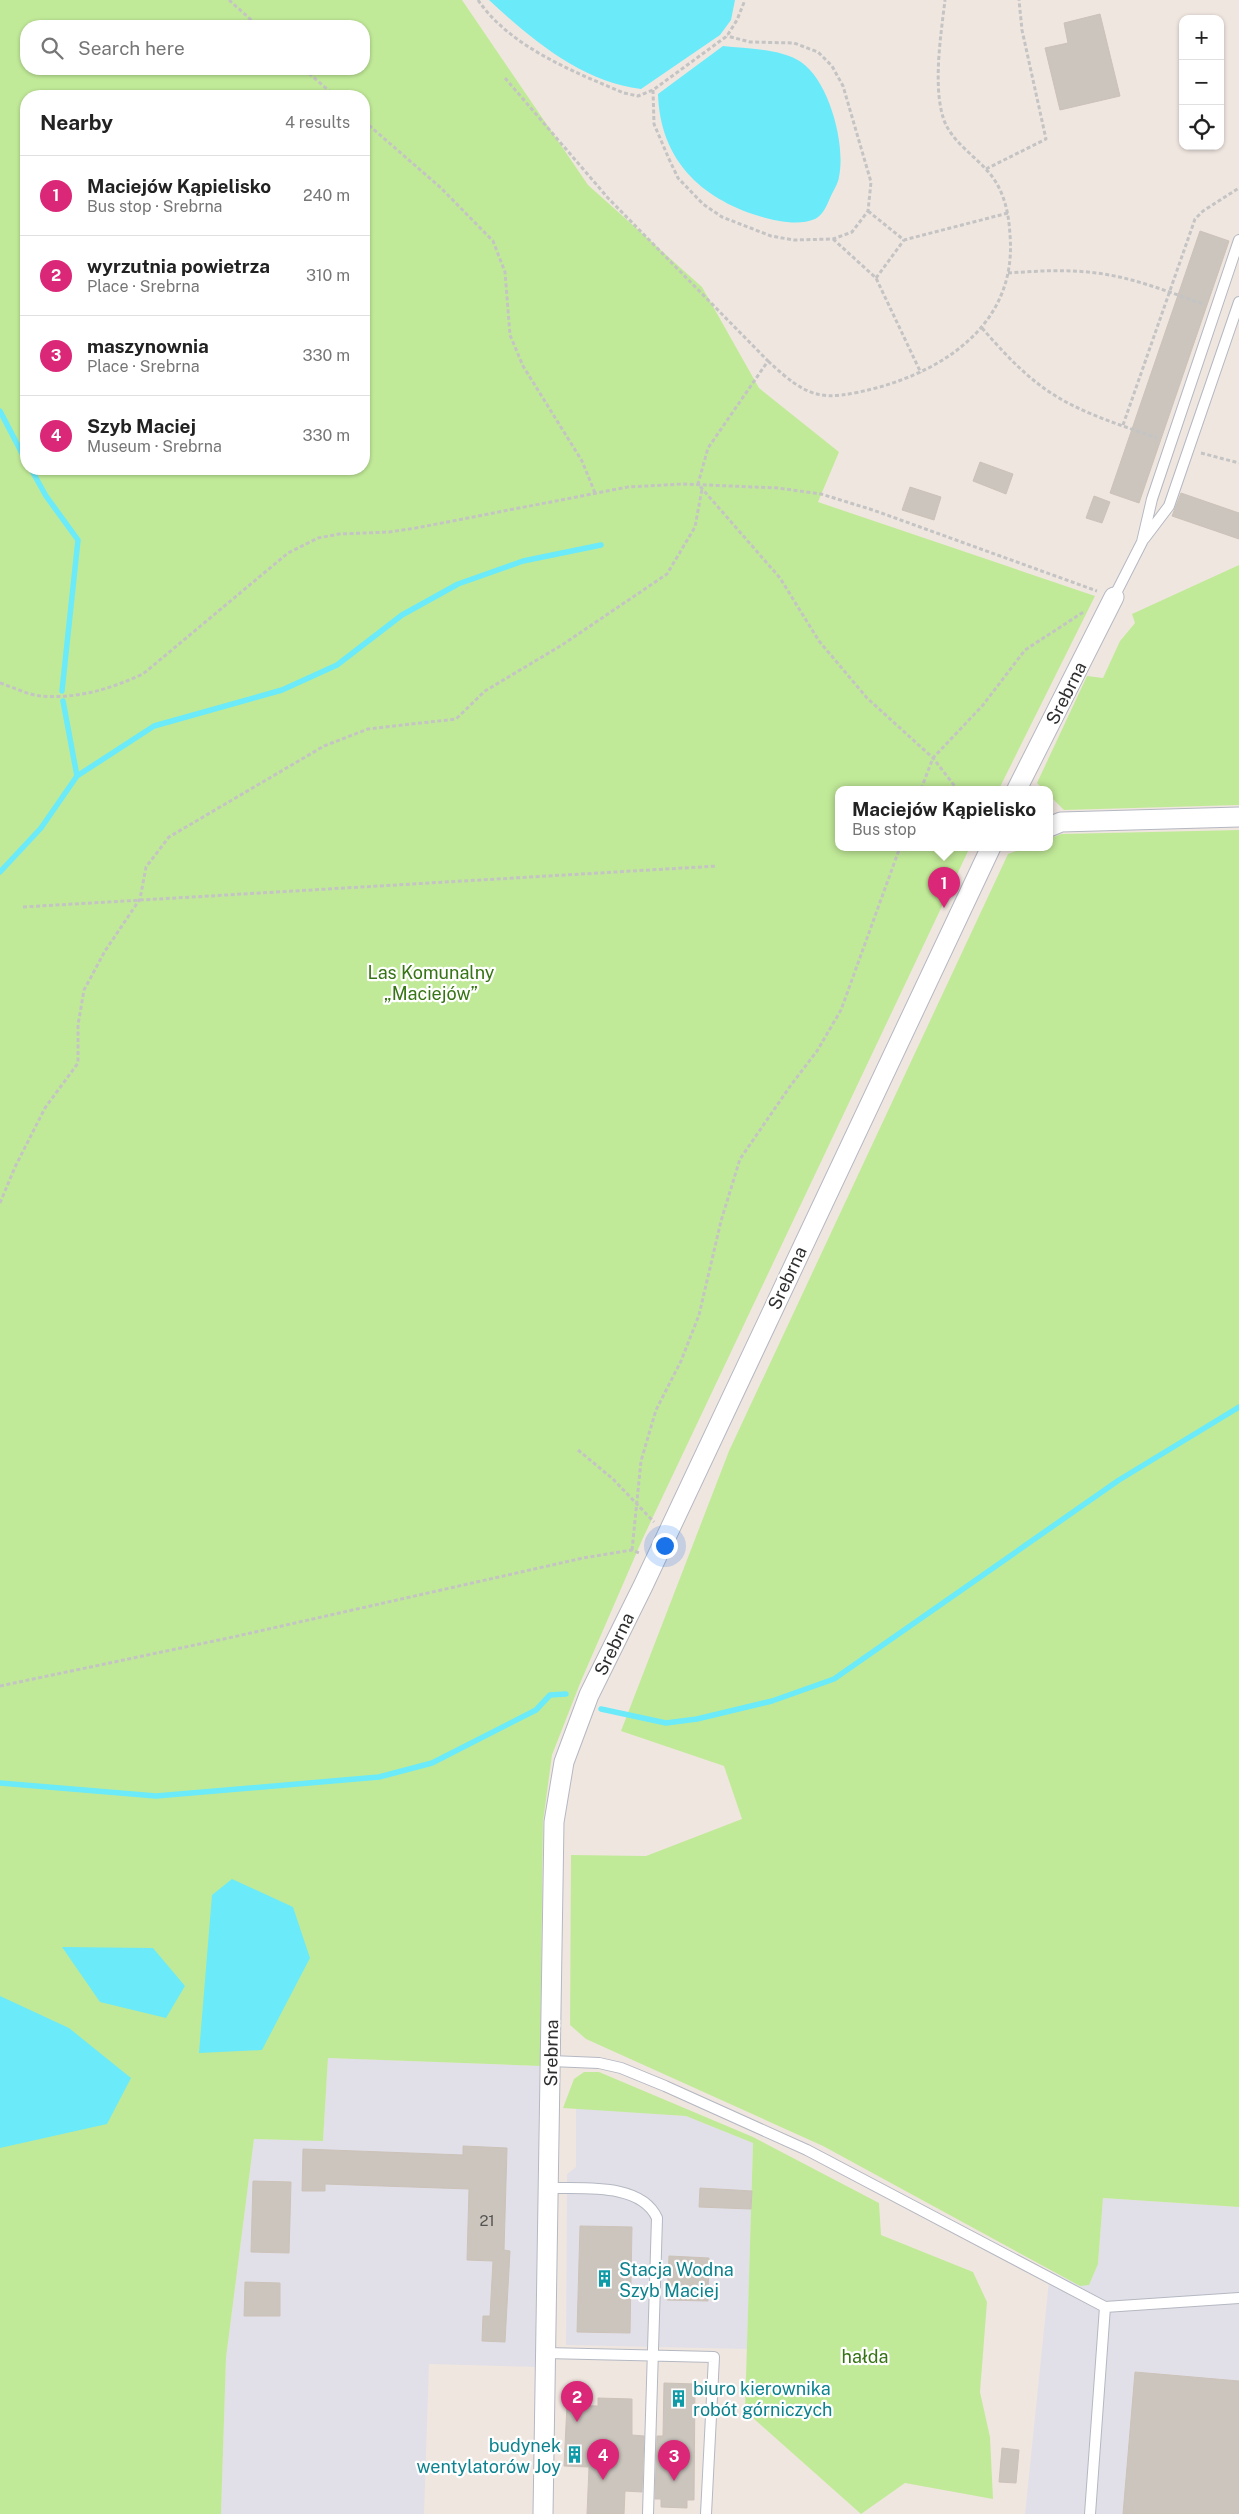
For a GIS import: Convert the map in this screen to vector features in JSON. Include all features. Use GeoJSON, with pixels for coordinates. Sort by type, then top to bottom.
{"type":"FeatureCollection","features":[{"type":"Feature","properties":{"kind":"street","name":"Srebrna"},"geometry":{"type":"LineString","coordinates":[[1019,786],[1114,597]]}},
{"type":"Feature","properties":{"kind":"street"},"geometry":{"type":"LineString","coordinates":[[1053,820],[1239,817]]}},
{"type":"Feature","properties":{"kind":"street","name":"Srebrna"},"geometry":{"type":"LineString","coordinates":[[543,2514],[554,1822],[564,1762],[589,1695],[655,1560],[989,851]]}},
{"type":"Feature","properties":{"kind":"lane"},"geometry":{"type":"LineString","coordinates":[[1142,542],[1152,499],[1239,240]]}},
{"type":"Feature","properties":{"kind":"lane"},"geometry":{"type":"LineString","coordinates":[[1114,597],[1142,542],[1170,506],[1239,302]]}},
{"type":"Feature","properties":{"kind":"lane"},"geometry":{"type":"LineString","coordinates":[[551,2061],[600,2063],[621,2068],[665,2086],[806,2150],[1105,2307],[1239,2298]]}},
{"type":"Feature","properties":{"kind":"lane"},"geometry":{"type":"LineString","coordinates":[[548,2188],[605,2189],[624,2192],[646,2202],[654,2209],[658,2218],[648,2514]]}},
{"type":"Feature","properties":{"kind":"lane"},"geometry":{"type":"LineString","coordinates":[[1090,2514],[1105,2307]]}},
{"type":"Feature","properties":{"kind":"lane"},"geometry":{"type":"LineString","coordinates":[[546,2353],[714,2357],[706,2514]]}},
{"type":"Feature","properties":{"kind":"path"},"geometry":{"type":"LineString","coordinates":[[229,0],[251,20]]}},
{"type":"Feature","properties":{"kind":"path"},"geometry":{"type":"LineString","coordinates":[[478,0],[499,23],[536,53],[624,93],[638,96],[653,90],[727,36],[737,20],[745,0]]}},
{"type":"Feature","properties":{"kind":"path"},"geometry":{"type":"LineString","coordinates":[[505,78],[608,198],[768,361],[797,387],[811,394],[827,397],[868,390],[921,373],[964,347],[982,328],[994,311],[1008,273],[1011,247],[1008,213],[997,184],[986,169],[952,134],[943,118],[939,79],[945,0]]}},
{"type":"Feature","properties":{"kind":"path"},"geometry":{"type":"LineString","coordinates":[[986,169],[1046,139],[1022,30],[1019,0]]}},
{"type":"Feature","properties":{"kind":"path"},"geometry":{"type":"LineString","coordinates":[[653,90],[654,124],[669,159],[678,178],[703,204],[722,217],[771,236],[794,240],[833,239],[852,232],[868,211],[871,182],[843,86],[832,66],[818,52],[794,43],[750,42],[727,36]]}},
{"type":"Feature","properties":{"kind":"path"},"geometry":{"type":"LineString","coordinates":[[311,75],[328,90]]}},
{"type":"Feature","properties":{"kind":"path"},"geometry":{"type":"LineString","coordinates":[[370,126],[441,188],[493,241],[505,272],[510,335],[522,366],[582,461],[595,493]]}},
{"type":"Feature","properties":{"kind":"path"},"geometry":{"type":"LineString","coordinates":[[1122,426],[1195,218],[1203,210],[1239,188]]}},
{"type":"Feature","properties":{"kind":"path"},"geometry":{"type":"LineString","coordinates":[[868,211],[904,240]]}},
{"type":"Feature","properties":{"kind":"path"},"geometry":{"type":"LineString","coordinates":[[876,278],[904,240],[1008,213]]}},
{"type":"Feature","properties":{"kind":"path"},"geometry":{"type":"LineString","coordinates":[[833,239],[876,278],[921,373]]}},
{"type":"Feature","properties":{"kind":"path"},"geometry":{"type":"LineString","coordinates":[[1008,273],[1097,273],[1169,292],[1216,308]]}},
{"type":"Feature","properties":{"kind":"path"},"geometry":{"type":"LineString","coordinates":[[982,328],[1024,373],[1050,392],[1122,426],[1171,443]]}},
{"type":"Feature","properties":{"kind":"path"},"geometry":{"type":"LineString","coordinates":[[698,484],[708,448],[768,361]]}},
{"type":"Feature","properties":{"kind":"path"},"geometry":{"type":"LineString","coordinates":[[1189,449],[1239,463]]}},
{"type":"Feature","properties":{"kind":"path"},"geometry":{"type":"LineString","coordinates":[[698,484],[780,578],[819,642],[867,698],[933,758],[955,786]]}},
{"type":"Feature","properties":{"kind":"path"},"geometry":{"type":"LineString","coordinates":[[0,683],[40,696],[88,695],[118,685],[142,674],[288,553],[318,538],[339,534],[389,532],[416,528],[595,493],[646,486],[698,484],[778,488],[821,494],[873,510],[1114,597]]}},
{"type":"Feature","properties":{"kind":"path"},"geometry":{"type":"LineString","coordinates":[[0,1203],[15,1167],[45,1108],[78,1063],[78,1025],[84,990],[105,951],[140,900],[146,867],[169,837],[324,746],[368,729],[456,719],[485,691],[562,645],[667,574],[695,527],[702,489]]}},
{"type":"Feature","properties":{"kind":"path"},"geometry":{"type":"LineString","coordinates":[[922,786],[933,758],[983,705],[1025,650],[1086,610]]}},
{"type":"Feature","properties":{"kind":"path"},"geometry":{"type":"LineString","coordinates":[[632,1550],[641,1461],[656,1410],[681,1361],[698,1315],[721,1221],[740,1158],[790,1084],[817,1051],[842,1010],[899,851]]}},
{"type":"Feature","properties":{"kind":"path"},"geometry":{"type":"LineString","coordinates":[[23,906],[717,866]]}},
{"type":"Feature","properties":{"kind":"path"},"geometry":{"type":"LineString","coordinates":[[578,1450],[636,1502],[666,1536]]}},
{"type":"Feature","properties":{"kind":"path"},"geometry":{"type":"LineString","coordinates":[[0,1686],[223,1640],[583,1558],[632,1550],[655,1560]]}},
{"type":"Feature","properties":{"kind":"shaded area"},"geometry":{"type":"Polygon","coordinates":[[[328,2058],[540,2066],[536,2367],[429,2364],[424,2514],[221,2514],[226,2358],[254,2139],[323,2140],[328,2058]]]}},
{"type":"Feature","properties":{"kind":"shaded area"},"geometry":{"type":"Polygon","coordinates":[[[576,2108],[686,2116],[753,2143],[747,2349],[566,2345],[567,2174],[576,2167],[576,2108]]]}},
{"type":"Feature","properties":{"kind":"shaded area"},"geometry":{"type":"Polygon","coordinates":[[[1103,2198],[1239,2207],[1239,2514],[1025,2514],[1050,2271],[1080,2286],[1098,2264],[1103,2198]]]}},
{"type":"Feature","properties":{"kind":"green space","name":"Las Komunalny „Maciejów”"},"geometry":{"type":"Polygon","coordinates":[[[0,0],[462,0],[588,185],[702,287],[759,388],[839,452],[818,502],[1095,596],[1000,786],[835,786],[835,851],[968,851],[643,1538],[581,1681],[552,1755],[543,1822],[540,2066],[328,2058],[323,2141],[254,2139],[226,2358],[221,2514],[0,2514],[0,0]]]}},
{"type":"Feature","properties":{"kind":"green space"},"geometry":{"type":"Polygon","coordinates":[[[1239,565],[1239,805],[1064,810],[1053,799],[1053,786],[1040,786],[1037,783],[1087,676],[1103,678],[1120,641],[1135,623],[1132,614],[1239,565]]]}},
{"type":"Feature","properties":{"kind":"green space"},"geometry":{"type":"Polygon","coordinates":[[[1239,830],[1239,2207],[1103,2198],[1098,2264],[1089,2285],[1080,2286],[823,2146],[586,2039],[570,2025],[571,1855],[646,1856],[742,1819],[724,1766],[621,1731],[729,1451],[1008,854],[1016,851],[1053,851],[1053,837],[1061,834],[1239,830]]]}},
{"type":"Feature","properties":{"kind":"green space","name":"hałda"},"geometry":{"type":"Polygon","coordinates":[[[584,2072],[599,2072],[753,2137],[879,2203],[881,2235],[973,2272],[987,2302],[980,2392],[990,2437],[993,2499],[905,2483],[861,2514],[745,2411],[753,2143],[686,2116],[563,2108],[574,2079],[584,2072]]]}},
{"type":"Feature","properties":{"kind":"water"},"geometry":{"type":"Polygon","coordinates":[[[489,0],[735,0],[731,20],[720,35],[641,89],[619,85],[598,78],[578,68],[540,43],[489,0]]]}},
{"type":"Feature","properties":{"kind":"water"},"geometry":{"type":"Polygon","coordinates":[[[723,46],[763,50],[793,57],[811,71],[820,83],[833,114],[841,163],[837,185],[824,210],[815,219],[802,222],[780,221],[738,208],[702,187],[687,173],[675,156],[666,138],[660,117],[658,94],[723,46]]]}},
{"type":"Feature","properties":{"kind":"water"},"geometry":{"type":"Polygon","coordinates":[[[232,1879],[293,1907],[310,1958],[262,2050],[199,2053],[212,1895],[232,1879]]]}},
{"type":"Feature","properties":{"kind":"water"},"geometry":{"type":"Polygon","coordinates":[[[62,1947],[153,1948],[185,1986],[166,2018],[100,2002],[62,1947]]]}},
{"type":"Feature","properties":{"kind":"water"},"geometry":{"type":"Polygon","coordinates":[[[0,1996],[69,2028],[131,2078],[107,2124],[0,2148],[0,1996]]]}},
{"type":"Feature","properties":{"kind":"building"},"geometry":{"type":"Polygon","coordinates":[[[1100,14],[1120,96],[1060,110],[1045,48],[1068,43],[1064,23],[1100,14]]]}},
{"type":"Feature","properties":{"kind":"building"},"geometry":{"type":"Polygon","coordinates":[[[1200,231],[1229,241],[1139,503],[1110,493],[1200,231]]]}},
{"type":"Feature","properties":{"kind":"building"},"geometry":{"type":"Polygon","coordinates":[[[980,462],[1013,474],[1006,494],[973,481],[980,462]]]}},
{"type":"Feature","properties":{"kind":"building"},"geometry":{"type":"Polygon","coordinates":[[[910,487],[941,497],[934,520],[902,510],[910,487]]]}},
{"type":"Feature","properties":{"kind":"building"},"geometry":{"type":"Polygon","coordinates":[[[1181,493],[1239,513],[1239,539],[1172,516],[1181,493]]]}},
{"type":"Feature","properties":{"kind":"building"},"geometry":{"type":"Polygon","coordinates":[[[1094,496],[1110,502],[1102,523],[1086,518],[1094,496]]]}},
{"type":"Feature","properties":{"kind":"building"},"geometry":{"type":"Polygon","coordinates":[[[463,2146],[507,2148],[504,2250],[510,2251],[505,2342],[482,2341],[483,2316],[490,2316],[493,2261],[467,2260],[469,2189],[325,2184],[325,2191],[302,2191],[303,2149],[463,2155],[463,2146]]]}},
{"type":"Feature","properties":{"kind":"building"},"geometry":{"type":"Polygon","coordinates":[[[253,2181],[291,2182],[289,2253],[251,2252],[253,2181]]]}},
{"type":"Feature","properties":{"kind":"building"},"geometry":{"type":"Polygon","coordinates":[[[700,2188],[752,2191],[751,2209],[699,2207],[700,2188]]]}},
{"type":"Feature","properties":{"kind":"building","name":"Stacja Wodna Szyb Maciej"},"geometry":{"type":"Polygon","coordinates":[[[580,2226],[632,2227],[630,2333],[577,2332],[580,2226]]]}},
{"type":"Feature","properties":{"kind":"building"},"geometry":{"type":"Polygon","coordinates":[[[669,2256],[709,2258],[708,2301],[667,2300],[669,2256]]]}},
{"type":"Feature","properties":{"kind":"building"},"geometry":{"type":"Polygon","coordinates":[[[245,2282],[280,2283],[280,2316],[244,2316],[245,2282]]]}},
{"type":"Feature","properties":{"kind":"building"},"geometry":{"type":"Polygon","coordinates":[[[1135,2372],[1239,2381],[1239,2514],[1123,2514],[1135,2372]]]}},
{"type":"Feature","properties":{"kind":"building"},"geometry":{"type":"Polygon","coordinates":[[[664,2383],[695,2384],[694,2500],[687,2500],[687,2508],[661,2507],[661,2499],[655,2499],[657,2436],[663,2436],[664,2383]]]}},
{"type":"Feature","properties":{"kind":"building"},"geometry":{"type":"Polygon","coordinates":[[[598,2398],[632,2399],[632,2435],[644,2436],[642,2492],[625,2491],[624,2514],[587,2514],[589,2467],[564,2466],[567,2405],[598,2406],[598,2398]]]}},
{"type":"Feature","properties":{"kind":"building"},"geometry":{"type":"Polygon","coordinates":[[[1002,2448],[1019,2450],[1016,2483],[999,2482],[1002,2448]]]}},
{"type":"Feature","properties":{"kind":"waterway"},"geometry":{"type":"LineString","coordinates":[[0,411],[20,449]]}},
{"type":"Feature","properties":{"kind":"waterway"},"geometry":{"type":"LineString","coordinates":[[34,475],[46,496],[78,540],[62,691]]}},
{"type":"Feature","properties":{"kind":"waterway"},"geometry":{"type":"LineString","coordinates":[[77,776],[154,726],[282,690],[337,665],[402,615],[458,584],[523,561],[601,545]]}},
{"type":"Feature","properties":{"kind":"waterway"},"geometry":{"type":"LineString","coordinates":[[0,872],[41,828],[77,776],[63,701]]}},
{"type":"Feature","properties":{"kind":"waterway"},"geometry":{"type":"LineString","coordinates":[[601,1709],[666,1723],[697,1719],[772,1701],[834,1679],[1119,1480],[1239,1407]]}},
{"type":"Feature","properties":{"kind":"waterway"},"geometry":{"type":"LineString","coordinates":[[0,1783],[156,1796],[379,1777],[432,1763],[536,1710],[550,1695],[566,1694]]}},
{"type":"Feature","properties":{"kind":"place","name":"Maciejów Kąpielisko"},"geometry":{"type":"Point","coordinates":[944,908]}},
{"type":"Feature","properties":{"kind":"place","name":"Stacja Wodna Szyb Maciej"},"geometry":{"type":"Point","coordinates":[605,2279]}},
{"type":"Feature","properties":{"kind":"place","name":"biuro kierownika robót górniczych"},"geometry":{"type":"Point","coordinates":[679,2398]}},
{"type":"Feature","properties":{"kind":"place","name":"wyrzutnia powietrza"},"geometry":{"type":"Point","coordinates":[577,2422]}},
{"type":"Feature","properties":{"kind":"place","name":"budynek wentylatorów Joy"},"geometry":{"type":"Point","coordinates":[575,2455]}},
{"type":"Feature","properties":{"kind":"place","name":"Szyb Maciej"},"geometry":{"type":"Point","coordinates":[603,2480]}},
{"type":"Feature","properties":{"kind":"place","name":"maszynownia"},"geometry":{"type":"Point","coordinates":[674,2481]}}]}
